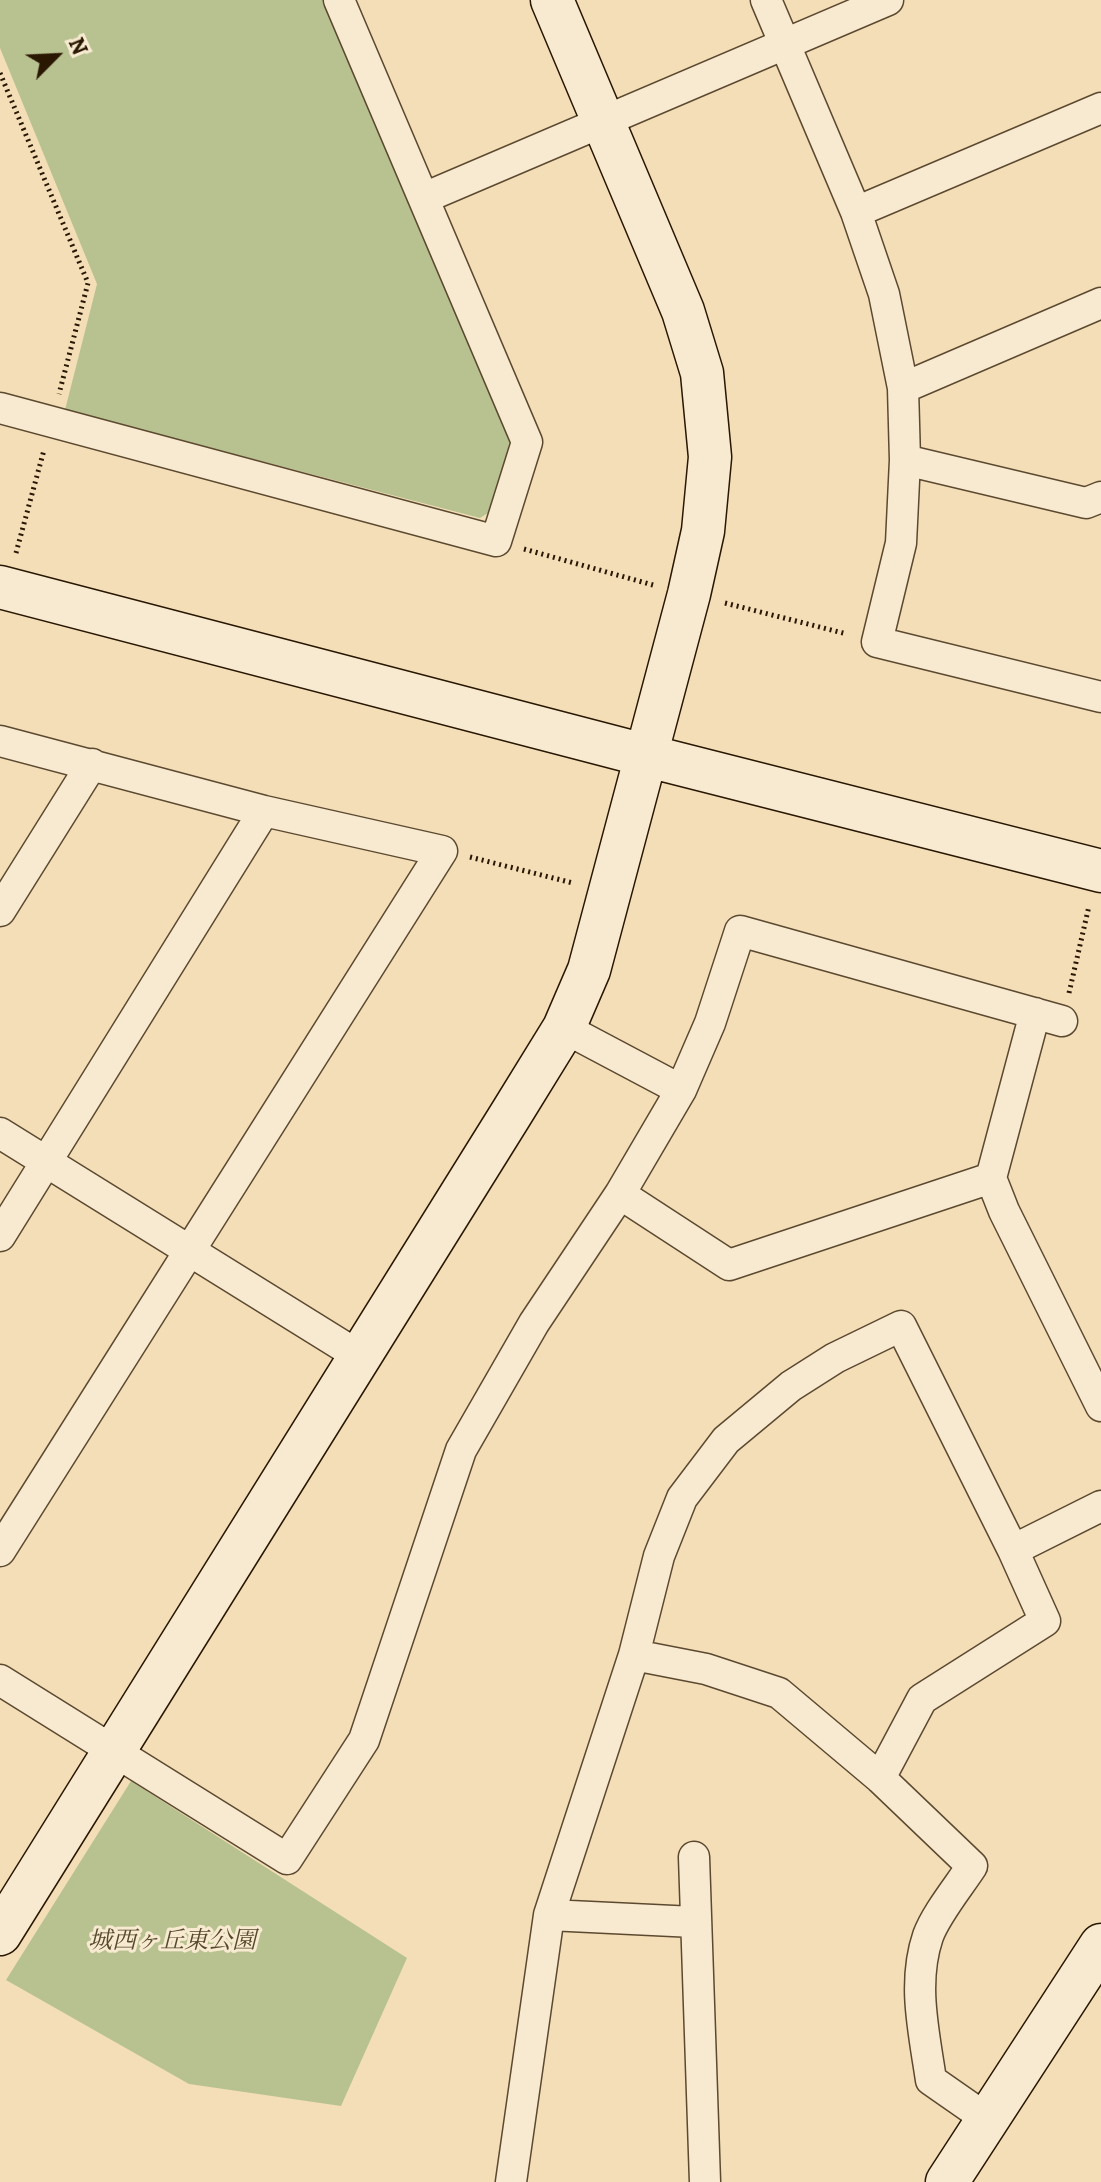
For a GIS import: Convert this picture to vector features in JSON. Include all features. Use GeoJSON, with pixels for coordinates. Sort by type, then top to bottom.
{"type":"FeatureCollection","features":[{"type":"Feature","properties":{"kind":"street"},"geometry":{"type":"LineString","coordinates":[[0,408],[496,541],[527,442],[339,0]]}},
{"type":"Feature","properties":{"kind":"street"},"geometry":{"type":"LineString","coordinates":[[0,1934],[564,1028],[589,970],[689,594],[703,531],[710,457],[702,373],[683,311],[552,0]]}},
{"type":"Feature","properties":{"kind":"street"},"geometry":{"type":"LineString","coordinates":[[766,0],[856,212],[884,294],[903,388],[905,460],[901,543],[877,642],[1101,697]]}},
{"type":"Feature","properties":{"kind":"street"},"geometry":{"type":"LineString","coordinates":[[424,198],[888,0]]}},
{"type":"Feature","properties":{"kind":"street"},"geometry":{"type":"LineString","coordinates":[[856,212],[1101,108]]}},
{"type":"Feature","properties":{"kind":"street"},"geometry":{"type":"LineString","coordinates":[[903,388],[1101,303]]}},
{"type":"Feature","properties":{"kind":"street"},"geometry":{"type":"LineString","coordinates":[[905,460],[1086,503],[1101,497]]}},
{"type":"Feature","properties":{"kind":"street"},"geometry":{"type":"LineString","coordinates":[[3,588],[1100,870]]}},
{"type":"Feature","properties":{"kind":"street"},"geometry":{"type":"LineString","coordinates":[[0,741],[264,811],[442,851],[0,1551]]}},
{"type":"Feature","properties":{"kind":"street"},"geometry":{"type":"LineString","coordinates":[[0,911],[92,764]]}},
{"type":"Feature","properties":{"kind":"street"},"geometry":{"type":"LineString","coordinates":[[0,1236],[264,811]]}},
{"type":"Feature","properties":{"kind":"street"},"geometry":{"type":"LineString","coordinates":[[0,1680],[287,1859],[364,1740],[461,1450],[534,1323],[620,1194],[681,1090],[710,1023],[740,931],[1049,1017],[991,1178],[1004,1211],[1101,1406]]}},
{"type":"Feature","properties":{"kind":"street"},"geometry":{"type":"LineString","coordinates":[[564,1028],[681,1090]]}},
{"type":"Feature","properties":{"kind":"street"},"geometry":{"type":"LineString","coordinates":[[0,1133],[359,1356]]}},
{"type":"Feature","properties":{"kind":"street"},"geometry":{"type":"LineString","coordinates":[[620,1194],[729,1265],[991,1178]]}},
{"type":"Feature","properties":{"kind":"street"},"geometry":{"type":"LineString","coordinates":[[511,2182],[549,1915],[634,1655],[659,1556],[682,1498],[726,1440],[791,1386],[835,1358],[901,1326],[1045,1621],[922,1699],[880,1778]]}},
{"type":"Feature","properties":{"kind":"street"},"geometry":{"type":"LineString","coordinates":[[1013,1550],[1101,1506]]}},
{"type":"Feature","properties":{"kind":"street"},"geometry":{"type":"LineString","coordinates":[[634,1655],[706,1669],[779,1693],[880,1778],[972,1866],[929,1933],[921,1966],[919,1999],[931,2080],[987,2119]]}},
{"type":"Feature","properties":{"kind":"street"},"geometry":{"type":"LineString","coordinates":[[694,1857],[705,2182]]}},
{"type":"Feature","properties":{"kind":"street"},"geometry":{"type":"LineString","coordinates":[[549,1915],[694,1922]]}},
{"type":"Feature","properties":{"kind":"street"},"geometry":{"type":"LineString","coordinates":[[947,2182],[1101,1945]]}},
{"type":"Feature","properties":{"kind":"path"},"geometry":{"type":"LineString","coordinates":[[0,73],[88,283],[52,422],[3,588]]}},
{"type":"Feature","properties":{"kind":"path"},"geometry":{"type":"LineString","coordinates":[[496,541],[877,642]]}},
{"type":"Feature","properties":{"kind":"path"},"geometry":{"type":"LineString","coordinates":[[442,851],[611,892]]}},
{"type":"Feature","properties":{"kind":"path"},"geometry":{"type":"LineString","coordinates":[[1049,1017],[1100,870]]}},
{"type":"Feature","properties":{"kind":"green space"},"geometry":{"type":"Polygon","coordinates":[[[0,0],[324,0],[511,438],[491,511],[480,518],[65,410],[97,284],[0,48],[0,0]]]}},
{"type":"Feature","properties":{"kind":"green space","name":"城西ヶ丘東公園"},"geometry":{"type":"Polygon","coordinates":[[[131,1781],[407,1958],[341,2106],[189,2084],[6,1980],[131,1781]]]}}]}
